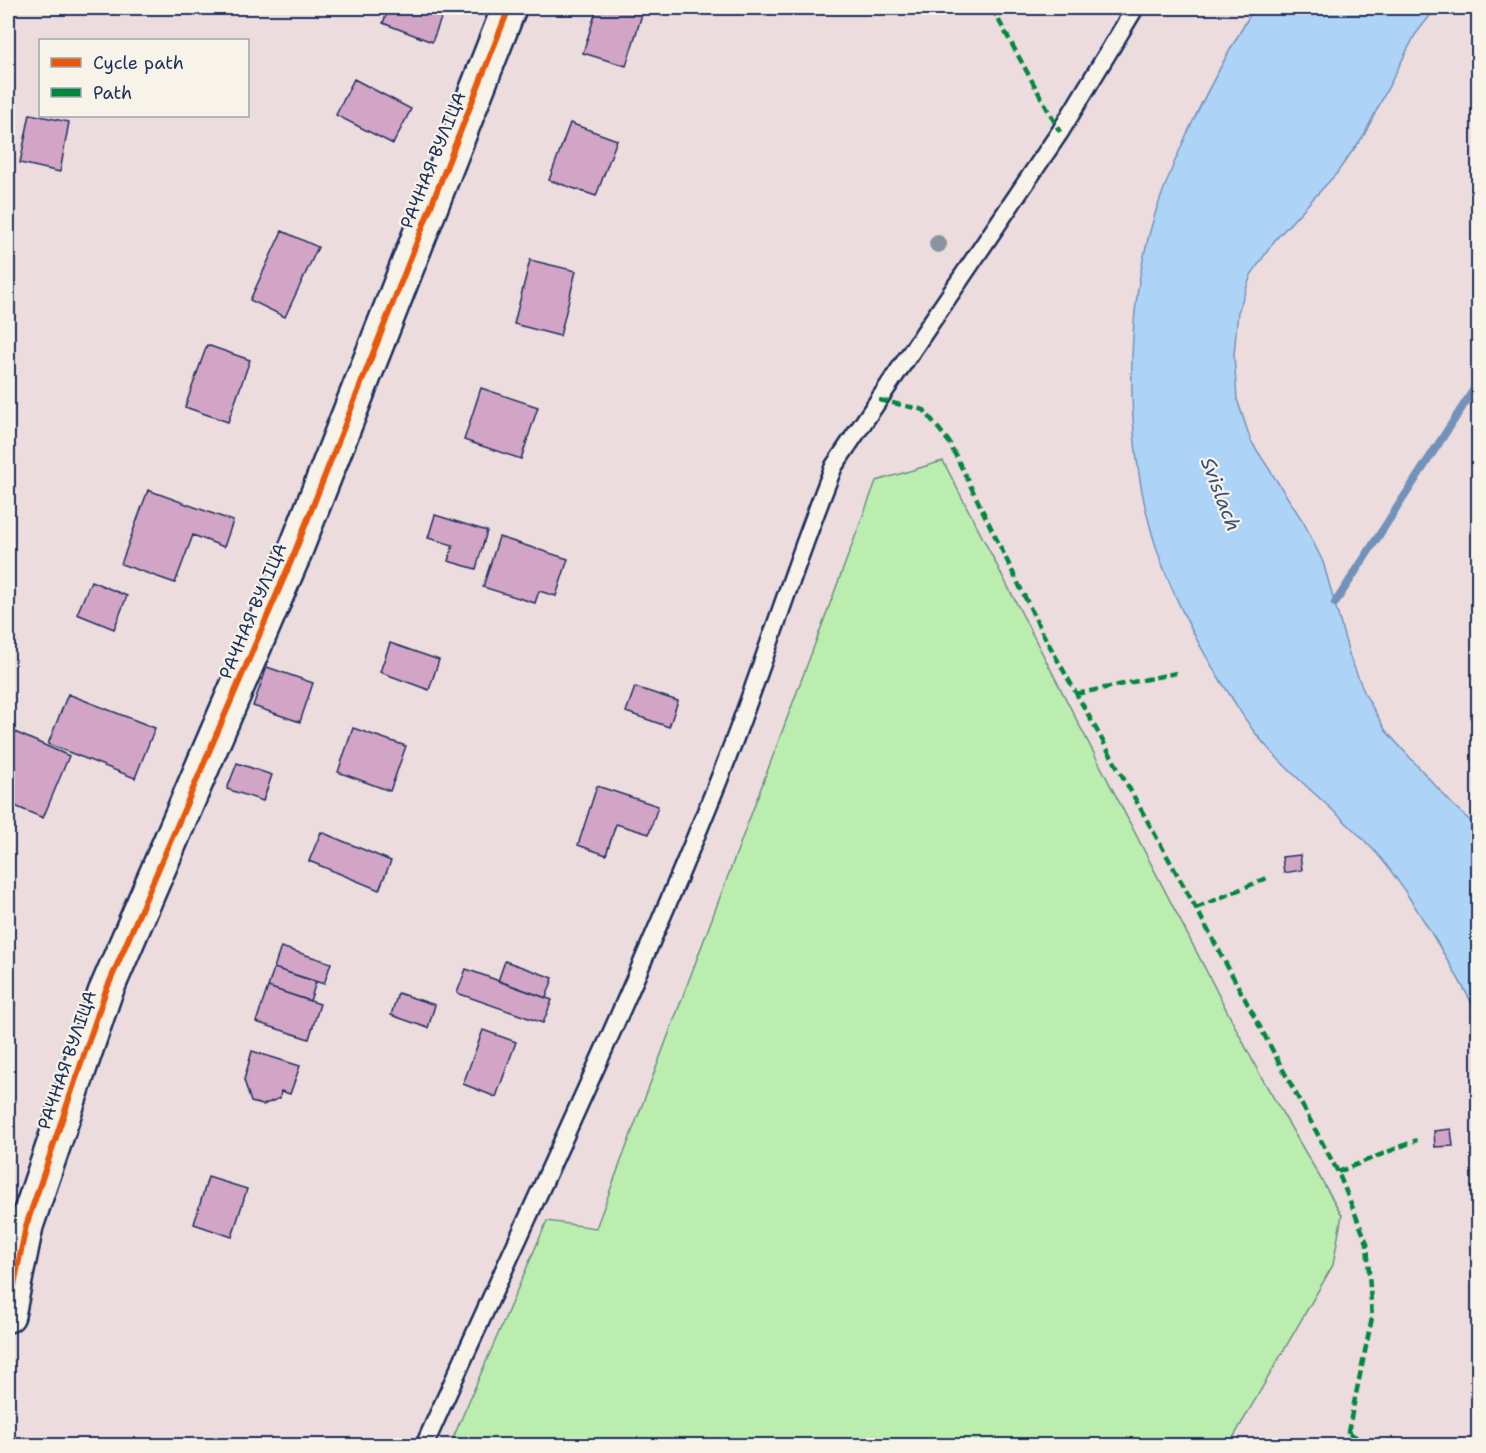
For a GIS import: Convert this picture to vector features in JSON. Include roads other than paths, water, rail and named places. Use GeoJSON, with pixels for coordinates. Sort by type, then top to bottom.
{"type":"FeatureCollection","features":[{"type":"Feature","properties":{"kind":"street","name":"РАЧНАЯ ВУЛІЦА"},"geometry":{"type":"LineString","coordinates":[[8,1315],[26,1226],[105,993],[292,559],[509,8]]}},
{"type":"Feature","properties":{"kind":"lane"},"geometry":{"type":"LineString","coordinates":[[424,1446],[640,968],[753,693],[810,524],[834,466],[1060,132],[1135,8]]}},
{"type":"Feature","properties":{"kind":"water","name":"Svislach"},"geometry":{"type":"Polygon","coordinates":[[[1254,8],[1436,8],[1415,35],[1364,135],[1336,174],[1275,240],[1251,275],[1238,312],[1234,355],[1237,399],[1251,441],[1304,523],[1323,562],[1350,657],[1365,694],[1386,731],[1452,804],[1478,828],[1478,1015],[1424,921],[1385,863],[1348,824],[1285,766],[1247,722],[1206,657],[1182,611],[1168,580],[1149,524],[1134,435],[1132,389],[1137,298],[1144,255],[1155,214],[1175,160],[1212,82],[1254,8]]]}},
{"type":"Feature","properties":{"kind":"waterway"},"geometry":{"type":"LineString","coordinates":[[1335,603],[1478,383]]}}]}
